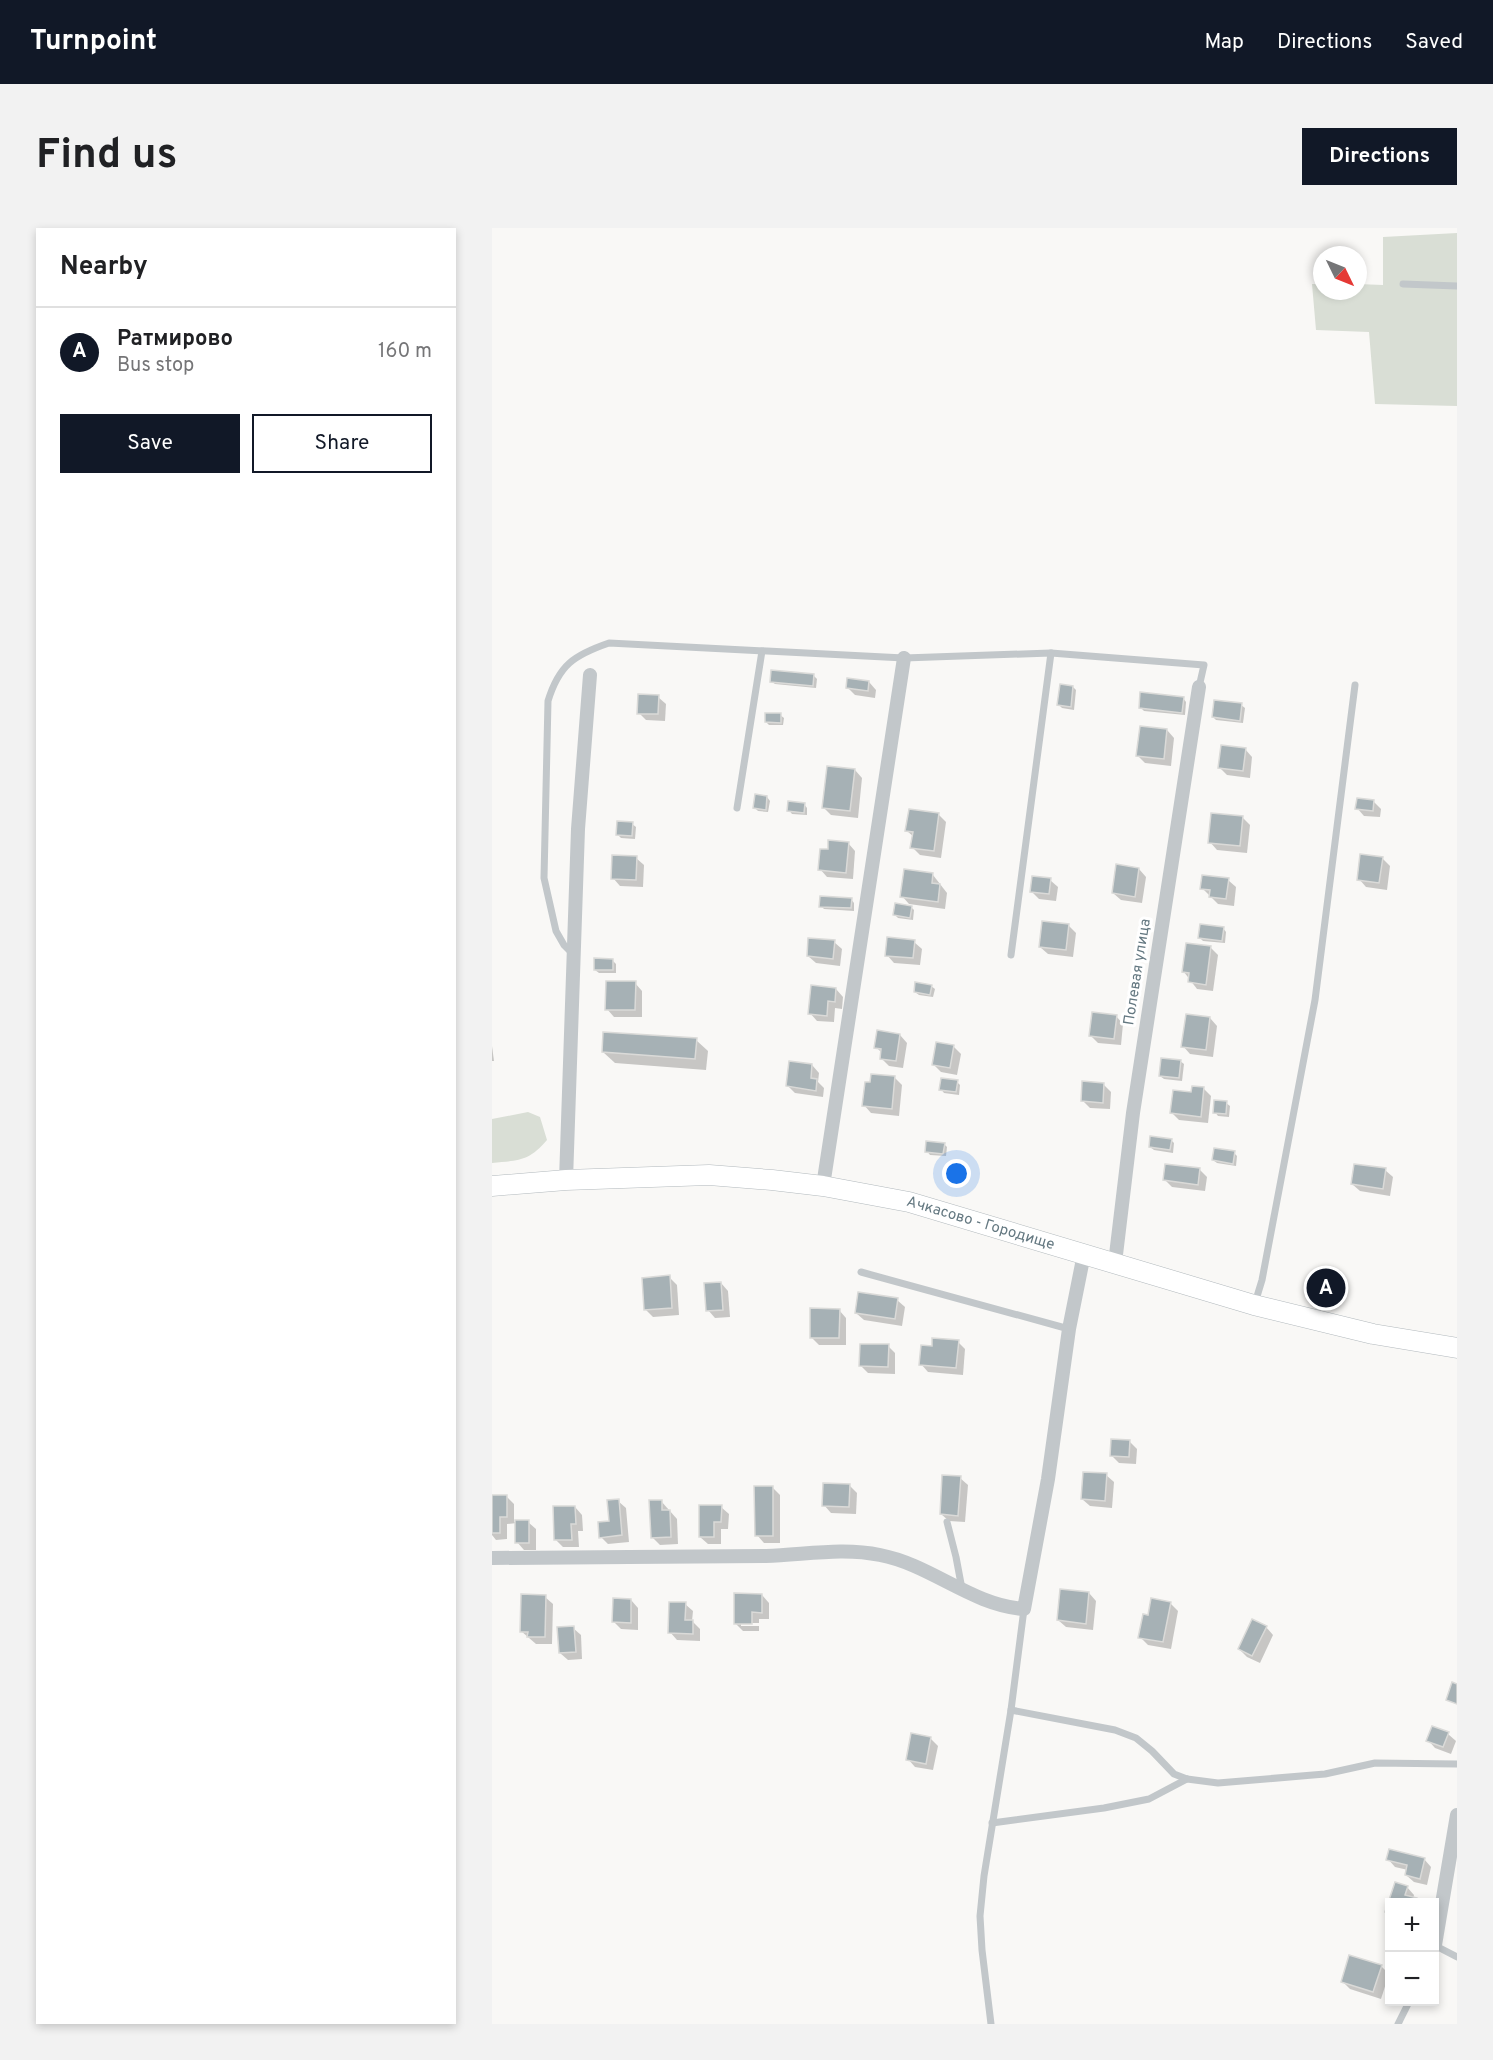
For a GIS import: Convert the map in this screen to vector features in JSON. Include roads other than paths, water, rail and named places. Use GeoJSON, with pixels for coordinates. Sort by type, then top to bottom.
{"type":"FeatureCollection","features":[{"type":"Feature","properties":{"kind":"street"},"geometry":{"type":"LineString","coordinates":[[823,1186],[904,658]]}},
{"type":"Feature","properties":{"kind":"street"},"geometry":{"type":"LineString","coordinates":[[566,1180],[578,829],[590,675]]}},
{"type":"Feature","properties":{"kind":"street","name":"Полевая улица"},"geometry":{"type":"LineString","coordinates":[[1115,1263],[1133,1113],[1199,687]]}},
{"type":"Feature","properties":{"kind":"street","name":"Ачкасово - Городище"},"geometry":{"type":"LineString","coordinates":[[492,1186],[566,1180],[709,1175],[823,1186],[909,1202],[1254,1305],[1373,1334],[1457,1348]]}},
{"type":"Feature","properties":{"kind":"street"},"geometry":{"type":"LineString","coordinates":[[492,1558],[769,1556],[845,1551],[905,1561],[962,1588],[985,1602],[1006,1608],[1024,1609],[1048,1479],[1069,1329],[1084,1254]]}},
{"type":"Feature","properties":{"kind":"street"},"geometry":{"type":"LineString","coordinates":[[1439,1921],[1457,1815]]}},
{"type":"Feature","properties":{"kind":"lane"},"geometry":{"type":"LineString","coordinates":[[1403,284],[1457,286]]}},
{"type":"Feature","properties":{"kind":"lane"},"geometry":{"type":"LineString","coordinates":[[573,954],[564,945],[556,931],[544,878],[548,701],[554,681],[566,666],[585,651],[609,643],[904,658],[1052,653],[1204,664],[1199,687]]}},
{"type":"Feature","properties":{"kind":"lane"},"geometry":{"type":"LineString","coordinates":[[737,808],[762,651]]}},
{"type":"Feature","properties":{"kind":"lane"},"geometry":{"type":"LineString","coordinates":[[1011,955],[1052,653]]}},
{"type":"Feature","properties":{"kind":"lane"},"geometry":{"type":"LineString","coordinates":[[1254,1305],[1262,1280],[1315,999],[1354,686]]}},
{"type":"Feature","properties":{"kind":"lane"},"geometry":{"type":"LineString","coordinates":[[861,1272],[1069,1329]]}},
{"type":"Feature","properties":{"kind":"lane"},"geometry":{"type":"LineString","coordinates":[[946,1522],[962,1588]]}},
{"type":"Feature","properties":{"kind":"lane"},"geometry":{"type":"LineString","coordinates":[[991,2024],[980,1916],[1024,1609]]}},
{"type":"Feature","properties":{"kind":"lane"},"geometry":{"type":"LineString","coordinates":[[1011,1710],[1114,1730],[1136,1738],[1174,1774],[1187,1779],[1218,1783],[1325,1774],[1375,1763],[1457,1764]]}},
{"type":"Feature","properties":{"kind":"lane"},"geometry":{"type":"LineString","coordinates":[[992,1822],[1104,1808],[1149,1799],[1187,1779]]}},
{"type":"Feature","properties":{"kind":"lane"},"geometry":{"type":"LineString","coordinates":[[1439,1947],[1457,1957]]}},
{"type":"Feature","properties":{"kind":"lane"},"geometry":{"type":"LineString","coordinates":[[1398,2024],[1407,2006]]}},
{"type":"Feature","properties":{"kind":"place","name":"Ратмирово"},"geometry":{"type":"Point","coordinates":[1326,1288]}}]}
